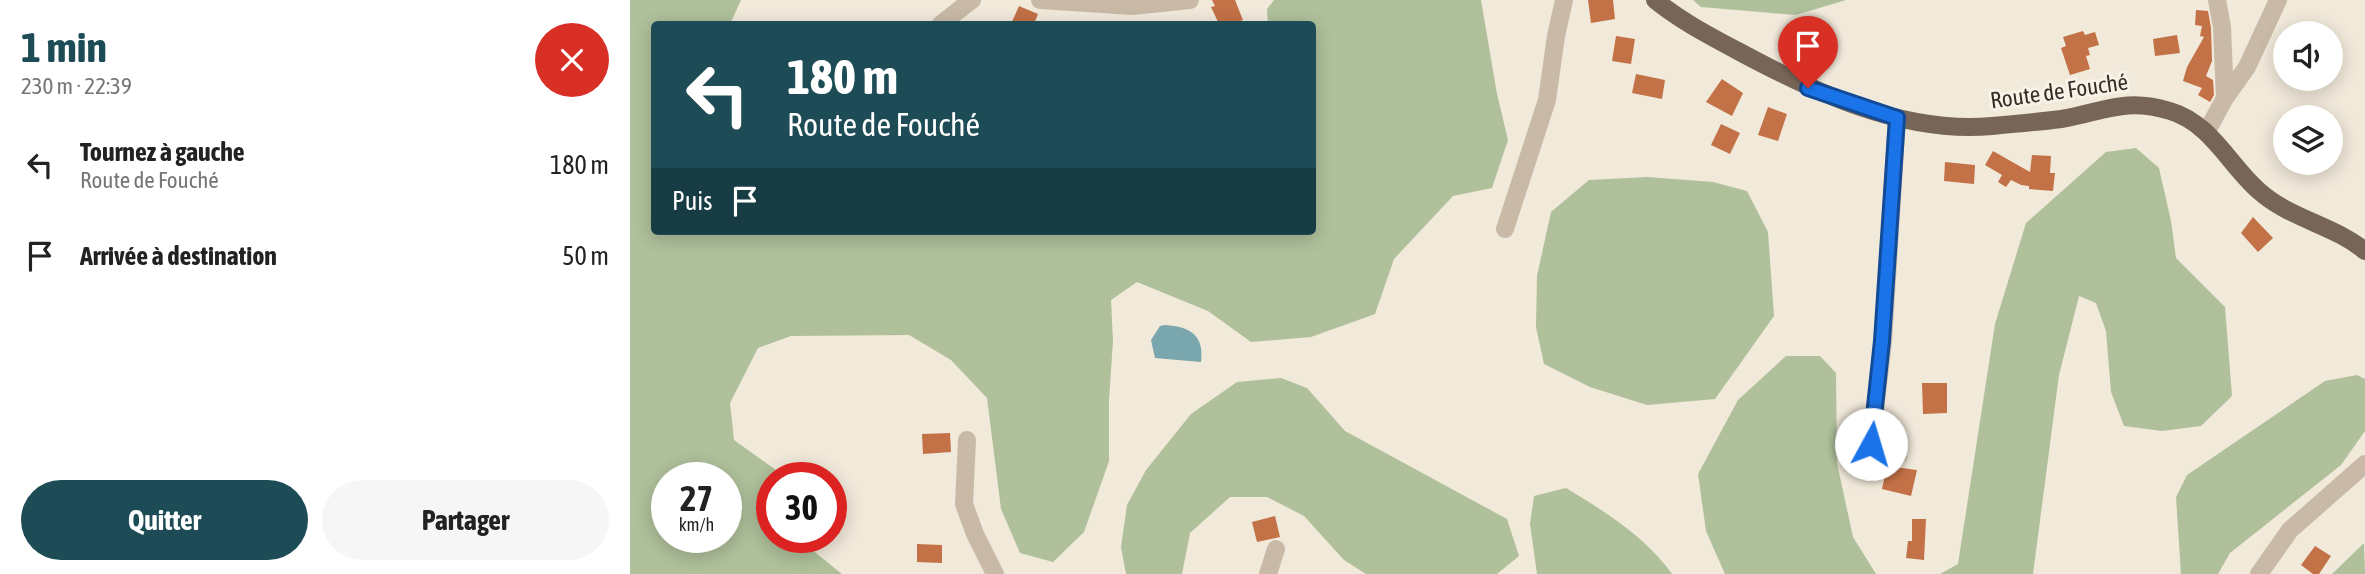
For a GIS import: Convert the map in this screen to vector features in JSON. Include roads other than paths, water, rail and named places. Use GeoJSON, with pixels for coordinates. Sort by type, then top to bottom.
{"type":"FeatureCollection","features":[{"type":"Feature","properties":{"kind":"main road","name":"Route de Fouché"},"geometry":{"type":"LineString","coordinates":[[1656,0],[1678,19],[1808,88],[1917,123],[1988,127],[2062,119],[2116,105],[2146,105],[2174,112],[2207,131],[2259,191],[2288,212],[2365,251]]}},
{"type":"Feature","properties":{"kind":"street"},"geometry":{"type":"LineString","coordinates":[[945,21],[972,0]]}},
{"type":"Feature","properties":{"kind":"street"},"geometry":{"type":"LineString","coordinates":[[1040,0],[1132,6],[1190,0]]}},
{"type":"Feature","properties":{"kind":"street"},"geometry":{"type":"LineString","coordinates":[[1505,229],[1547,100],[1564,0]]}},
{"type":"Feature","properties":{"kind":"street"},"geometry":{"type":"LineString","coordinates":[[2217,0],[2222,27],[2225,98]]}},
{"type":"Feature","properties":{"kind":"street"},"geometry":{"type":"LineString","coordinates":[[2207,131],[2225,98],[2247,67],[2278,0]]}},
{"type":"Feature","properties":{"kind":"street"},"geometry":{"type":"LineString","coordinates":[[1897,118],[1882,341],[1871,444],[1878,453],[1898,456]]}},
{"type":"Feature","properties":{"kind":"street"},"geometry":{"type":"LineString","coordinates":[[967,440],[964,503],[975,534],[995,574]]}},
{"type":"Feature","properties":{"kind":"street"},"geometry":{"type":"LineString","coordinates":[[2259,574],[2290,530],[2365,464]]}},
{"type":"Feature","properties":{"kind":"street"},"geometry":{"type":"LineString","coordinates":[[1268,574],[1276,549]]}},
{"type":"Feature","properties":{"kind":"water"},"geometry":{"type":"Polygon","coordinates":[[[1160,326],[1189,330],[1194,334],[1200,345],[1201,362],[1155,358],[1151,340],[1160,326]]]}}]}
